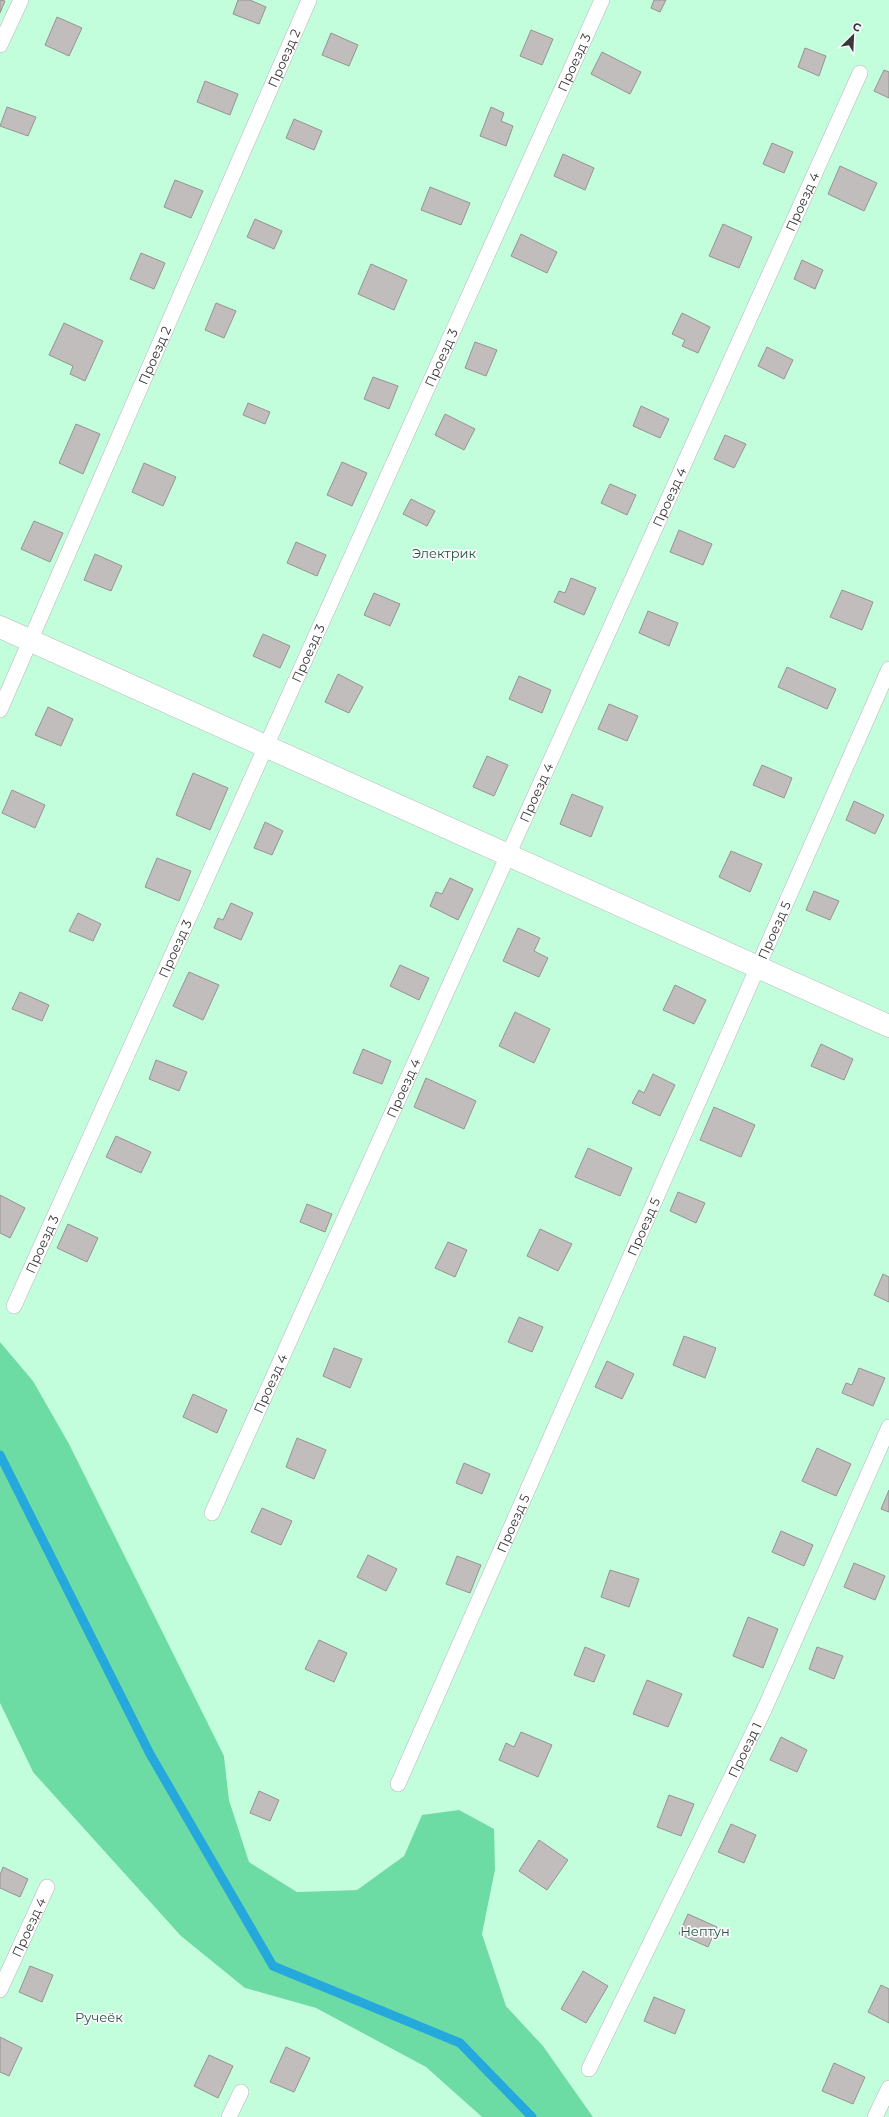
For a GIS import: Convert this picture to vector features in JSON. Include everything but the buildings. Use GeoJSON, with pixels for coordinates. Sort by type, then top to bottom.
{"type":"FeatureCollection","features":[{"type":"Feature","properties":{"kind":"street"},"geometry":{"type":"LineString","coordinates":[[0,627],[889,1026]]}},
{"type":"Feature","properties":{"kind":"lane"},"geometry":{"type":"LineString","coordinates":[[0,45],[21,0]]}},
{"type":"Feature","properties":{"kind":"lane","name":"Проезд 2"},"geometry":{"type":"LineString","coordinates":[[0,710],[309,0]]}},
{"type":"Feature","properties":{"kind":"lane","name":"Проезд 3"},"geometry":{"type":"LineString","coordinates":[[14,1306],[602,0]]}},
{"type":"Feature","properties":{"kind":"lane","name":"Проезд 4"},"geometry":{"type":"LineString","coordinates":[[212,1513],[860,73]]}},
{"type":"Feature","properties":{"kind":"lane","name":"Проезд 5"},"geometry":{"type":"LineString","coordinates":[[398,1784],[889,669]]}},
{"type":"Feature","properties":{"kind":"lane","name":"Проезд 1"},"geometry":{"type":"LineString","coordinates":[[588,2069],[764,1710],[889,1427]]}},
{"type":"Feature","properties":{"kind":"lane","name":"Проезд 4"},"geometry":{"type":"LineString","coordinates":[[0,1990],[47,1887]]}},
{"type":"Feature","properties":{"kind":"lane"},"geometry":{"type":"LineString","coordinates":[[875,2117],[889,2088]]}},
{"type":"Feature","properties":{"kind":"lane"},"geometry":{"type":"LineString","coordinates":[[229,2117],[241,2092]]}},
{"type":"Feature","properties":{"kind":"green space","name":"Электрик"},"geometry":{"type":"Polygon","coordinates":[[[0,0],[889,0],[889,2117],[593,2117],[543,2046],[506,2006],[482,1934],[495,1870],[422,1815],[404,1856],[357,1890],[297,1892],[249,1862],[229,1800],[224,1756],[33,1381],[0,1342],[0,0]]]}},
{"type":"Feature","properties":{"kind":"green space"},"geometry":{"type":"Polygon","coordinates":[[[0,1342],[33,1381],[69,1444],[224,1756],[229,1800],[249,1862],[297,1892],[357,1890],[404,1856],[422,1815],[459,1810],[494,1829],[495,1870],[482,1934],[506,2006],[543,2046],[593,2117],[482,2117],[426,2067],[316,2008],[245,1988],[181,1936],[33,1772],[0,1703],[0,1342]]]}},
{"type":"Feature","properties":{"kind":"green space","name":"Ручеёк"},"geometry":{"type":"Polygon","coordinates":[[[0,1703],[33,1772],[245,1988],[316,2008],[426,2067],[482,2117],[0,2117],[0,1703]]]}},
{"type":"Feature","properties":{"kind":"waterway"},"geometry":{"type":"LineString","coordinates":[[0,1455],[150,1754],[273,1966],[460,2043],[532,2117]]}},
{"type":"Feature","properties":{"kind":"park label","name":"Нептун"},"geometry":{"type":"Point","coordinates":[705,1931]}}]}
